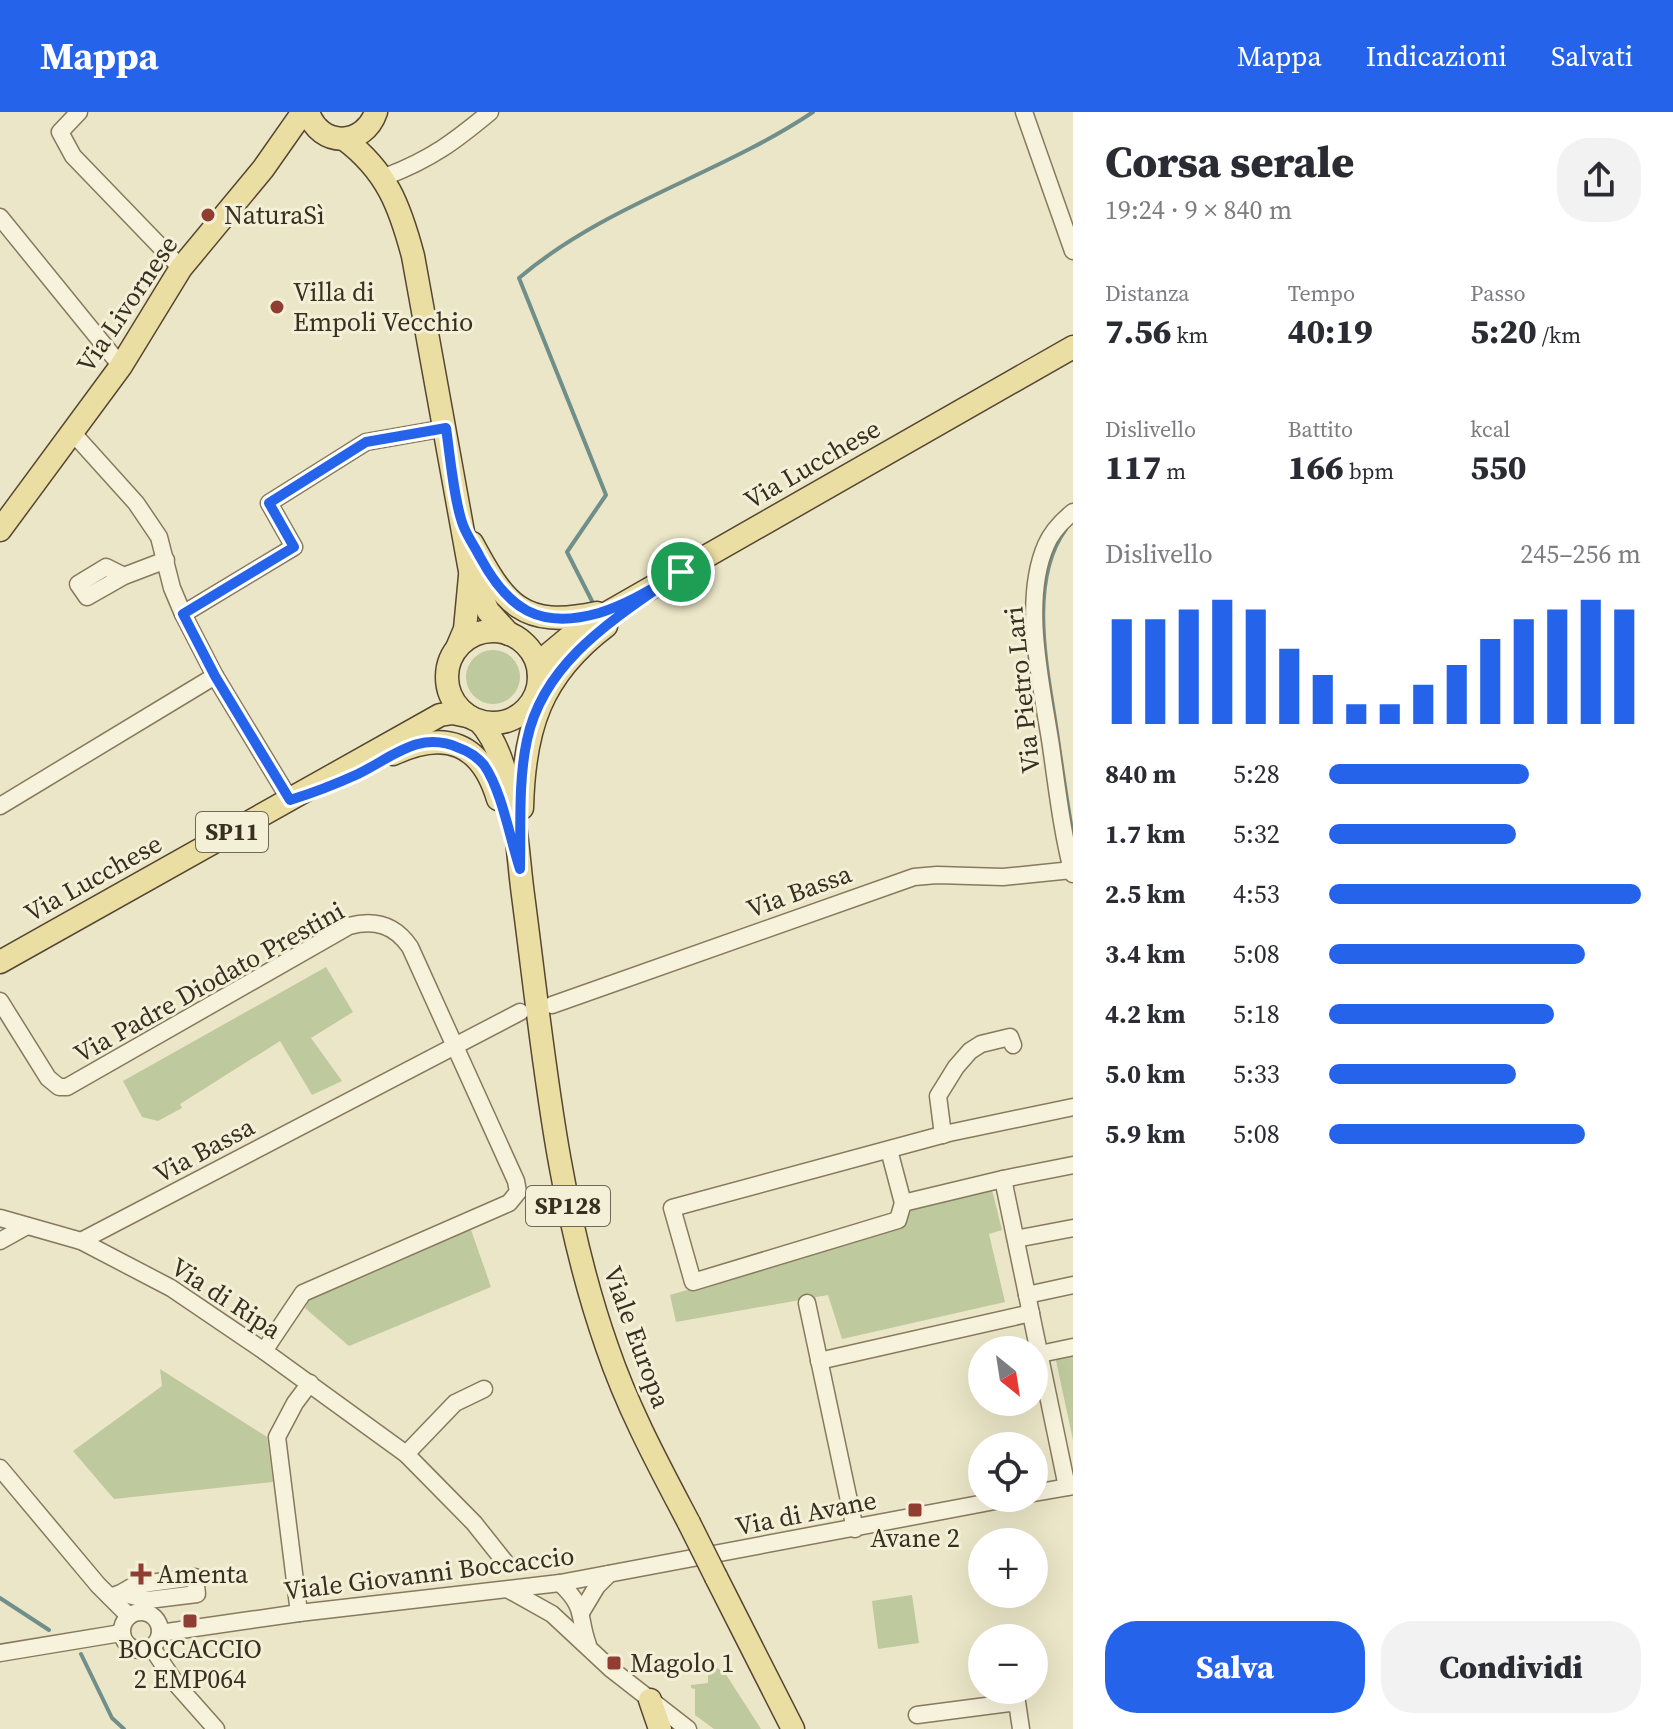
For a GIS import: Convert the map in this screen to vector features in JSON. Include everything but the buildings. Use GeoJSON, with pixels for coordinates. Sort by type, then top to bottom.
{"type":"FeatureCollection","features":[{"type":"Feature","properties":{"kind":"main road","name":"Via Livornese"},"geometry":{"type":"LineString","coordinates":[[0,530],[121,366],[181,268],[306,112],[322,133],[344,139],[389,183]]}},
{"type":"Feature","properties":{"kind":"main road"},"geometry":{"type":"LineString","coordinates":[[344,139],[361,134],[375,116]]}},
{"type":"Feature","properties":{"kind":"main road"},"geometry":{"type":"LineString","coordinates":[[375,116],[376,148],[403,218],[413,256],[470,571],[488,611],[530,650],[539,675]]}},
{"type":"Feature","properties":{"kind":"main road","name":"Via Lucchese"},"geometry":{"type":"LineString","coordinates":[[0,962],[440,715],[453,713],[500,723],[519,715],[534,698],[539,675],[549,654],[579,629],[1073,347]]}},
{"type":"Feature","properties":{"kind":"main road"},"geometry":{"type":"LineString","coordinates":[[462,524],[494,583],[511,602],[529,613],[551,619],[578,617],[615,607],[638,596]]}},
{"type":"Feature","properties":{"kind":"main road"},"geometry":{"type":"LineString","coordinates":[[470,571],[465,629],[447,671],[447,684],[451,697],[473,719]]}},
{"type":"Feature","properties":{"kind":"main road","name":"SP128"},"geometry":{"type":"LineString","coordinates":[[520,869],[523,771],[527,738],[538,709],[572,655],[595,634],[681,572]]}},
{"type":"Feature","properties":{"kind":"main road","name":"Via Lucchese"},"geometry":{"type":"LineString","coordinates":[[457,648],[475,635],[498,632],[514,637],[549,639],[579,629]]}},
{"type":"Feature","properties":{"kind":"main road","name":"Viale Europa"},"geometry":{"type":"LineString","coordinates":[[508,788],[511,747],[519,715]]}},
{"type":"Feature","properties":{"kind":"main road","name":"Viale Europa"},"geometry":{"type":"LineString","coordinates":[[473,719],[493,739],[508,788],[561,1172],[578,1251],[605,1341],[639,1426],[793,1729]]}},
{"type":"Feature","properties":{"kind":"main road","name":"SP128"},"geometry":{"type":"LineString","coordinates":[[290,800],[347,778],[414,745],[434,740],[448,743],[467,751],[483,763],[520,869]]}},
{"type":"Feature","properties":{"kind":"main road"},"geometry":{"type":"LineString","coordinates":[[650,1700],[660,1729]]}},
{"type":"Feature","properties":{"kind":"street"},"geometry":{"type":"LineString","coordinates":[[79,112],[60,132],[73,156],[181,268]]}},
{"type":"Feature","properties":{"kind":"street"},"geometry":{"type":"LineString","coordinates":[[389,183],[448,147],[490,112]]}},
{"type":"Feature","properties":{"kind":"street"},"geometry":{"type":"LineString","coordinates":[[1024,112],[1073,251]]}},
{"type":"Feature","properties":{"kind":"street"},"geometry":{"type":"LineString","coordinates":[[0,217],[121,366]]}},
{"type":"Feature","properties":{"kind":"street"},"geometry":{"type":"LineString","coordinates":[[183,614],[294,547],[269,503],[366,442],[446,428]]}},
{"type":"Feature","properties":{"kind":"street"},"geometry":{"type":"LineString","coordinates":[[72,432],[136,503],[159,537],[172,588],[183,614],[215,676],[290,800]]}},
{"type":"Feature","properties":{"kind":"street","name":"Via Pietro Lari"},"geometry":{"type":"LineString","coordinates":[[1072,872],[1040,671],[1035,594],[1046,545],[1062,521],[1073,512]]}},
{"type":"Feature","properties":{"kind":"street"},"geometry":{"type":"LineString","coordinates":[[124,576],[166,560]]}},
{"type":"Feature","properties":{"kind":"street"},"geometry":{"type":"LineString","coordinates":[[0,806],[215,676]]}},
{"type":"Feature","properties":{"kind":"street","name":"Via Bassa"},"geometry":{"type":"LineString","coordinates":[[552,1005],[914,877],[1003,877],[1072,872]]}},
{"type":"Feature","properties":{"kind":"street","name":"Via Padre Diodato Prestini"},"geometry":{"type":"LineString","coordinates":[[0,1001],[48,1078],[59,1087],[76,1084],[349,926],[362,923],[389,927],[402,935],[516,1181],[518,1192],[509,1203],[303,1293],[264,1351]]}},
{"type":"Feature","properties":{"kind":"street","name":"Via Bassa"},"geometry":{"type":"LineString","coordinates":[[81,1241],[520,1012]]}},
{"type":"Feature","properties":{"kind":"street"},"geometry":{"type":"LineString","coordinates":[[943,1135],[938,1096],[956,1067],[981,1044],[1010,1037],[1013,1045]]}},
{"type":"Feature","properties":{"kind":"street"},"geometry":{"type":"LineString","coordinates":[[889,1150],[903,1203],[898,1220],[693,1282],[672,1208],[943,1135],[1073,1107]]}},
{"type":"Feature","properties":{"kind":"street"},"geometry":{"type":"LineString","coordinates":[[903,1203],[1073,1165]]}},
{"type":"Feature","properties":{"kind":"street"},"geometry":{"type":"LineString","coordinates":[[1003,1179],[1036,1336]]}},
{"type":"Feature","properties":{"kind":"street","name":"Via di Ripa"},"geometry":{"type":"LineString","coordinates":[[0,1218],[81,1241],[171,1288],[264,1351],[406,1454],[474,1523],[505,1562]]}},
{"type":"Feature","properties":{"kind":"street"},"geometry":{"type":"LineString","coordinates":[[0,1241],[27,1226]]}},
{"type":"Feature","properties":{"kind":"street"},"geometry":{"type":"LineString","coordinates":[[1016,1239],[1073,1228]]}},
{"type":"Feature","properties":{"kind":"street"},"geometry":{"type":"LineString","coordinates":[[1027,1295],[1073,1285]]}},
{"type":"Feature","properties":{"kind":"street"},"geometry":{"type":"LineString","coordinates":[[807,1303],[855,1529]]}},
{"type":"Feature","properties":{"kind":"street"},"geometry":{"type":"LineString","coordinates":[[819,1361],[1031,1313]]}},
{"type":"Feature","properties":{"kind":"street"},"geometry":{"type":"LineString","coordinates":[[1048,1352],[1073,1347]]}},
{"type":"Feature","properties":{"kind":"street"},"geometry":{"type":"LineString","coordinates":[[299,1613],[277,1437],[310,1383]]}},
{"type":"Feature","properties":{"kind":"street"},"geometry":{"type":"LineString","coordinates":[[406,1454],[455,1403],[484,1389]]}},
{"type":"Feature","properties":{"kind":"street"},"geometry":{"type":"LineString","coordinates":[[1048,1389],[1070,1486],[1048,1490]]}},
{"type":"Feature","properties":{"kind":"street"},"geometry":{"type":"LineString","coordinates":[[0,1468],[115,1595],[129,1616]]}},
{"type":"Feature","properties":{"kind":"street","name":"Via di Avane"},"geometry":{"type":"LineString","coordinates":[[609,1574],[968,1507]]}},
{"type":"Feature","properties":{"kind":"street"},"geometry":{"type":"LineString","coordinates":[[582,1611],[597,1586],[609,1574]]}},
{"type":"Feature","properties":{"kind":"street","name":"Viale Giovanni Boccaccio"},"geometry":{"type":"LineString","coordinates":[[156,1640],[299,1613],[560,1583],[609,1574]]}},
{"type":"Feature","properties":{"kind":"street"},"geometry":{"type":"LineString","coordinates":[[552,1614],[560,1583],[576,1599],[582,1611],[582,1628],[589,1648]]}},
{"type":"Feature","properties":{"kind":"street"},"geometry":{"type":"LineString","coordinates":[[508,1589],[552,1614],[688,1729]]}},
{"type":"Feature","properties":{"kind":"street"},"geometry":{"type":"LineString","coordinates":[[156,1640],[141,1651],[130,1648],[121,1633],[123,1623],[129,1616],[141,1612],[157,1621],[156,1640],[177,1685],[216,1729]]}},
{"type":"Feature","properties":{"kind":"street"},"geometry":{"type":"LineString","coordinates":[[0,1656],[121,1633]]}},
{"type":"Feature","properties":{"kind":"street"},"geometry":{"type":"LineString","coordinates":[[917,1715],[1017,1702],[1021,1729]]}},
{"type":"Feature","properties":{"kind":"green space"},"geometry":{"type":"Polygon","coordinates":[[[493,650],[512,658],[520,677],[512,696],[493,704],[474,696],[466,677],[474,658],[493,650]]]}},
{"type":"Feature","properties":{"kind":"green space"},"geometry":{"type":"Polygon","coordinates":[[[326,967],[353,1012],[311,1038],[342,1081],[312,1095],[280,1041],[180,1104],[182,1108],[158,1121],[142,1117],[123,1081],[326,967]]]}},
{"type":"Feature","properties":{"kind":"green space"},"geometry":{"type":"Polygon","coordinates":[[[992,1190],[1002,1230],[989,1234],[1005,1302],[842,1339],[828,1295],[676,1322],[670,1295],[902,1228],[908,1211],[992,1190]]]}},
{"type":"Feature","properties":{"kind":"green space"},"geometry":{"type":"Polygon","coordinates":[[[470,1227],[491,1287],[349,1346],[305,1308],[311,1295],[470,1227]]]}},
{"type":"Feature","properties":{"kind":"green space"},"geometry":{"type":"Polygon","coordinates":[[[1073,1352],[1073,1440],[1055,1356],[1073,1352]]]}},
{"type":"Feature","properties":{"kind":"green space"},"geometry":{"type":"Polygon","coordinates":[[[160,1369],[267,1437],[273,1482],[114,1499],[73,1451],[162,1386],[160,1369]]]}},
{"type":"Feature","properties":{"kind":"green space"},"geometry":{"type":"Polygon","coordinates":[[[912,1595],[919,1643],[878,1649],[872,1601],[912,1595]]]}},
{"type":"Feature","properties":{"kind":"green space"},"geometry":{"type":"Polygon","coordinates":[[[711,1664],[725,1673],[761,1729],[714,1729],[695,1715],[695,1689],[691,1685],[708,1683],[711,1664]]]}},
{"type":"Feature","properties":{"kind":"waterway"},"geometry":{"type":"LineString","coordinates":[[594,605],[567,552],[606,495],[519,278],[588,230],[740,154],[813,112]]}},
{"type":"Feature","properties":{"kind":"waterway"},"geometry":{"type":"LineString","coordinates":[[1066,529],[1054,550],[1047,574],[1044,628],[1049,682],[1073,836]]}},
{"type":"Feature","properties":{"kind":"waterway"},"geometry":{"type":"LineString","coordinates":[[0,1598],[49,1630]]}},
{"type":"Feature","properties":{"kind":"waterway"},"geometry":{"type":"LineString","coordinates":[[81,1654],[112,1718],[124,1729]]}},
{"type":"Feature","properties":{"kind":"place","name":"NaturaSì"},"geometry":{"type":"Point","coordinates":[208,215]}},
{"type":"Feature","properties":{"kind":"place","name":"Villa di Empoli Vecchio"},"geometry":{"type":"Point","coordinates":[277,307]}},
{"type":"Feature","properties":{"kind":"place","name":"Avane 2"},"geometry":{"type":"Point","coordinates":[915,1510]}},
{"type":"Feature","properties":{"kind":"place","name":"Amenta"},"geometry":{"type":"Point","coordinates":[141,1574]}},
{"type":"Feature","properties":{"kind":"place","name":"BOCCACCIO 2 EMP064"},"geometry":{"type":"Point","coordinates":[190,1621]}},
{"type":"Feature","properties":{"kind":"place","name":"Magolo 1"},"geometry":{"type":"Point","coordinates":[614,1663]}},
{"type":"Feature","properties":{"kind":"route"},"geometry":{"type":"LineString","coordinates":[[446,428],[462,524],[494,583],[511,602],[529,613],[551,619],[578,617],[615,607],[681,572],[595,634],[572,655],[538,709],[527,738],[523,771],[520,869],[483,763],[467,751],[448,743],[434,740],[414,745],[362,772],[290,800],[215,676],[183,614],[294,547],[269,503],[366,442],[446,428]]}}]}
